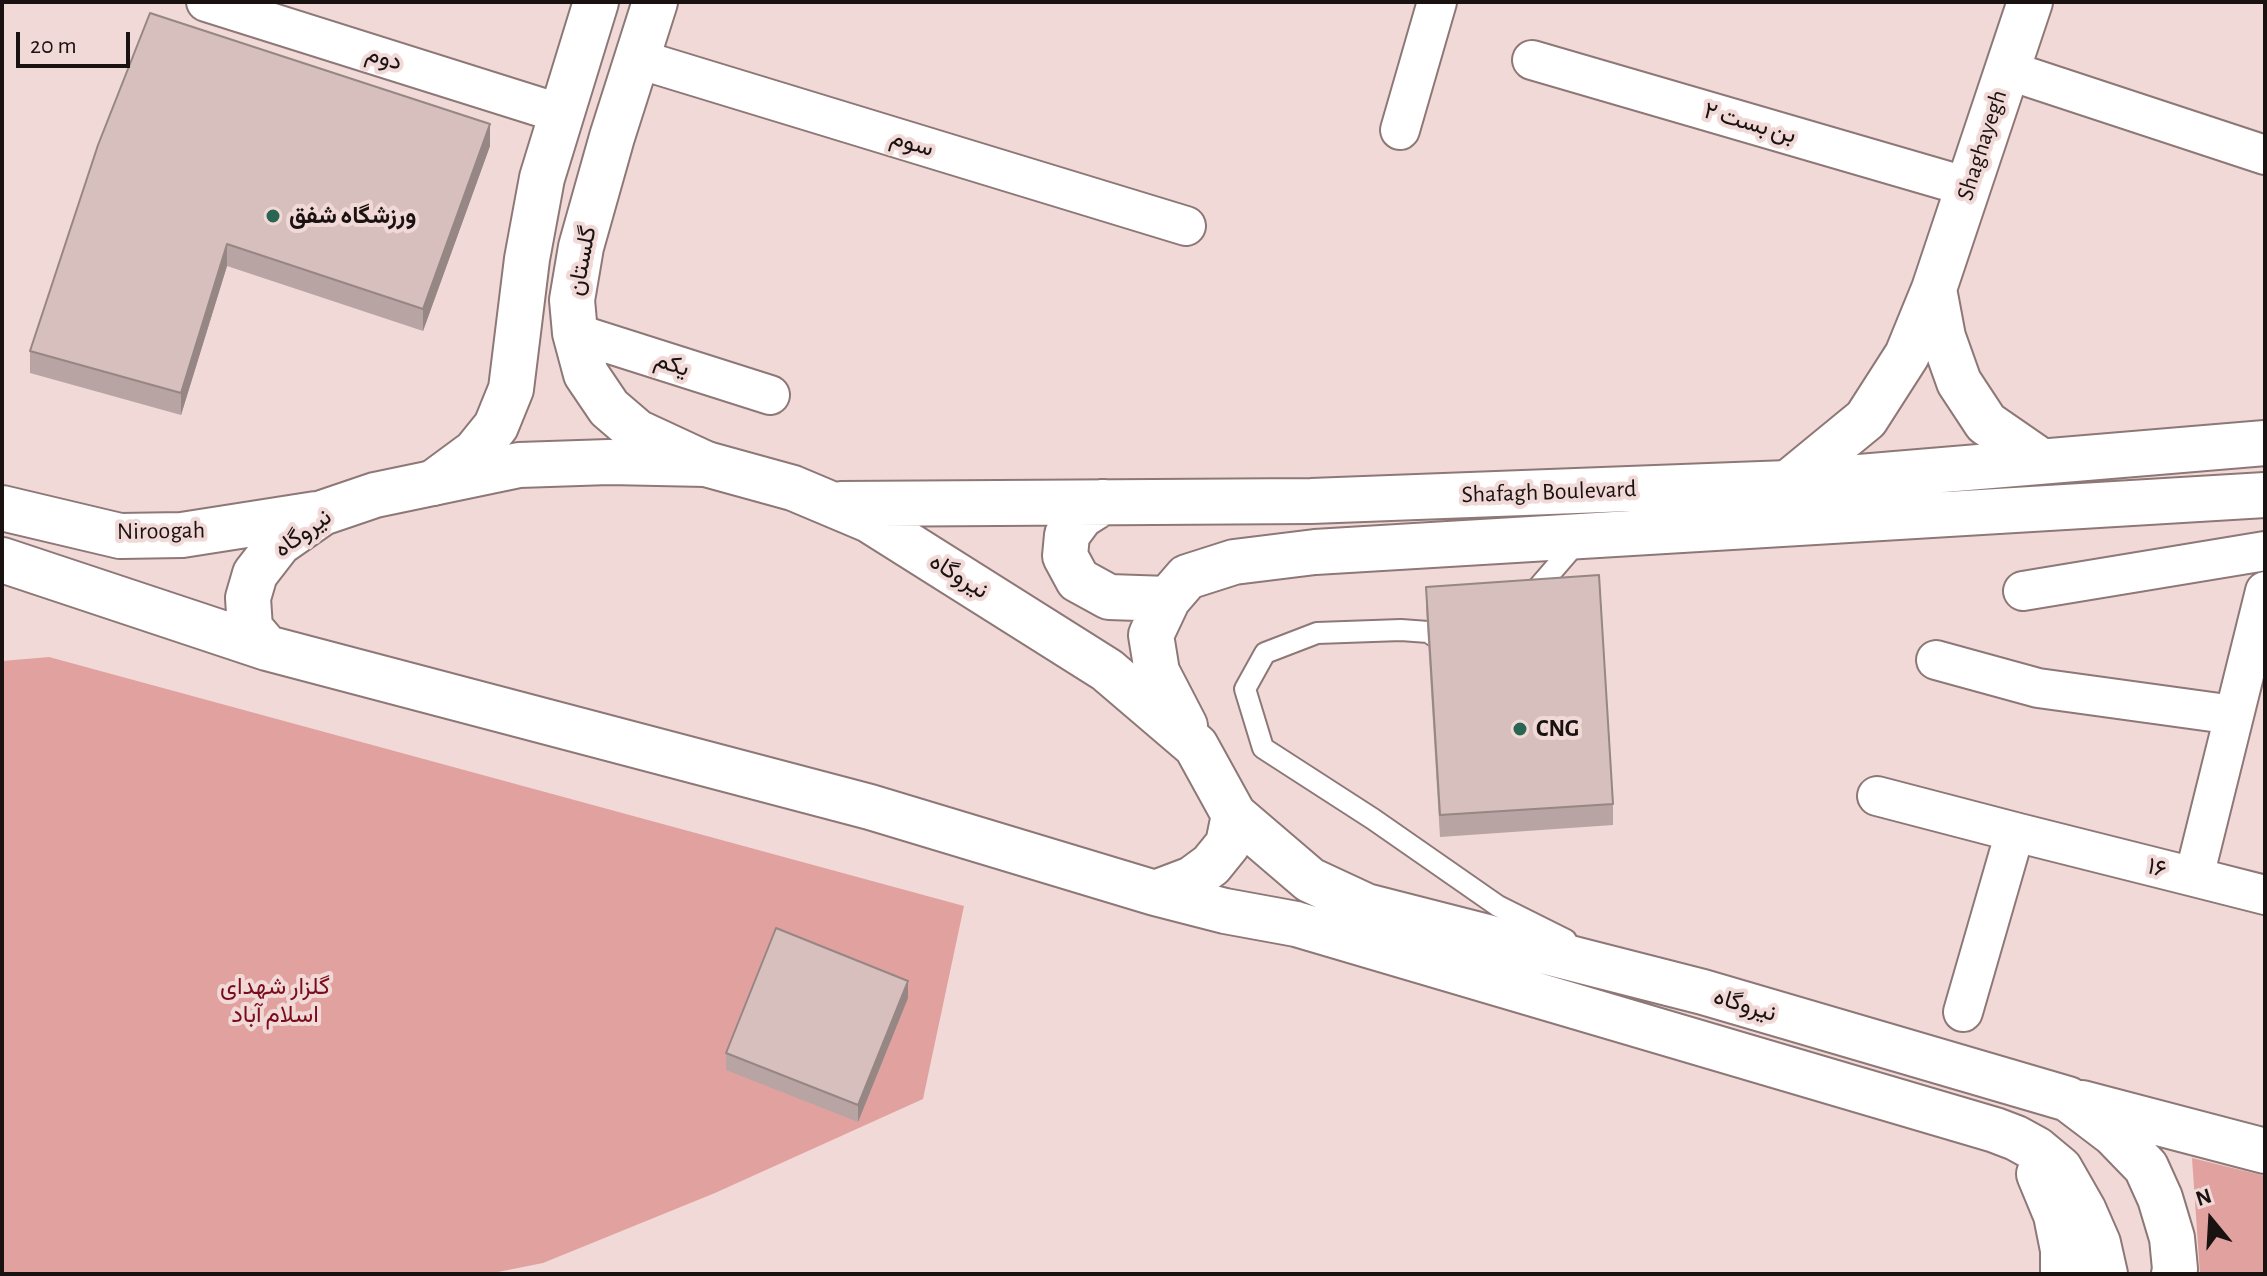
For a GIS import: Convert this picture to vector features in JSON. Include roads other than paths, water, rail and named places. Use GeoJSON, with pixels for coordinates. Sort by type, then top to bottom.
{"type":"FeatureCollection","features":[{"type":"Feature","properties":{"kind":"main road"},"geometry":{"type":"LineString","coordinates":[[433,483],[475,452],[496,426],[511,389],[527,259],[542,178],[596,2]]}},
{"type":"Feature","properties":{"kind":"main road","name":"گلستان"},"geometry":{"type":"LineString","coordinates":[[655,2],[581,247],[572,300],[575,333],[586,374],[609,408],[637,432],[706,464]]}},
{"type":"Feature","properties":{"kind":"main road","name":"Shaghayegh"},"geometry":{"type":"LineString","coordinates":[[1788,483],[1866,419],[1907,355],[1934,289],[2030,2]]}},
{"type":"Feature","properties":{"kind":"main road"},"geometry":{"type":"LineString","coordinates":[[1934,289],[1943,337],[1959,382],[1986,423],[2041,461]]}},
{"type":"Feature","properties":{"kind":"main road","name":"Shafagh Boulevard"},"geometry":{"type":"LineString","coordinates":[[831,504],[1311,501],[1788,483],[2265,443]]}},
{"type":"Feature","properties":{"kind":"main road","name":"نیروگاه"},"geometry":{"type":"LineString","coordinates":[[2105,1274],[2098,1243],[2060,1169],[2036,1149],[1995,1130],[1296,924],[1225,911],[1155,893],[870,807],[267,648],[250,628],[248,598],[255,574],[279,543],[322,513],[375,495],[519,465],[609,462],[706,464],[793,488],[869,520],[1107,670],[1196,746],[1234,815],[1310,880],[1366,906],[1703,992],[2068,1099],[2114,1134],[2146,1167],[2160,1198],[2172,1238],[2174,1274]]}},
{"type":"Feature","properties":{"kind":"main road","name":"Shafagh Boulevard"},"geometry":{"type":"LineString","coordinates":[[1196,746],[1157,672],[1151,635],[1168,599],[1187,577],[1234,562],[1315,552],[2265,495]]}},
{"type":"Feature","properties":{"kind":"main road"},"geometry":{"type":"LineString","coordinates":[[1103,502],[1081,516],[1067,535],[1065,556],[1078,580],[1109,597],[1168,599]]}},
{"type":"Feature","properties":{"kind":"main road","name":"Niroogah"},"geometry":{"type":"LineString","coordinates":[[2,508],[120,536],[182,535],[322,513]]}},
{"type":"Feature","properties":{"kind":"main road"},"geometry":{"type":"LineString","coordinates":[[2,560],[267,648]]}},
{"type":"Feature","properties":{"kind":"main road"},"geometry":{"type":"LineString","coordinates":[[1155,893],[1192,879],[1211,865],[1228,844],[1234,815]]}},
{"type":"Feature","properties":{"kind":"main road"},"geometry":{"type":"LineString","coordinates":[[1296,924],[1284,909],[1285,896],[1292,885],[1310,880]]}},
{"type":"Feature","properties":{"kind":"main road"},"geometry":{"type":"LineString","coordinates":[[2068,1099],[2265,1151]]}},
{"type":"Feature","properties":{"kind":"main road"},"geometry":{"type":"LineString","coordinates":[[2016,1138],[2044,1180],[2056,1215],[2063,1250],[2063,1274]]}},
{"type":"Feature","properties":{"kind":"street","name":"دوم"},"geometry":{"type":"LineString","coordinates":[[206,2],[562,114]]}},
{"type":"Feature","properties":{"kind":"street"},"geometry":{"type":"LineString","coordinates":[[1400,130],[1437,2]]}},
{"type":"Feature","properties":{"kind":"street","name":"سوم"},"geometry":{"type":"LineString","coordinates":[[638,59],[1186,226]]}},
{"type":"Feature","properties":{"kind":"street","name":"بن بست ۲"},"geometry":{"type":"LineString","coordinates":[[1532,60],[1968,187]]}},
{"type":"Feature","properties":{"kind":"street"},"geometry":{"type":"LineString","coordinates":[[2007,70],[2265,155]]}},
{"type":"Feature","properties":{"kind":"street","name":"یکم"},"geometry":{"type":"LineString","coordinates":[[575,333],[770,395]]}},
{"type":"Feature","properties":{"kind":"street"},"geometry":{"type":"LineString","coordinates":[[2023,591],[2265,551]]}},
{"type":"Feature","properties":{"kind":"street","name":"۱۶"},"geometry":{"type":"LineString","coordinates":[[1877,796],[2194,877],[2234,715],[2258,648],[2265,591]]}},
{"type":"Feature","properties":{"kind":"street"},"geometry":{"type":"LineString","coordinates":[[1936,660],[2038,688],[2234,715]]}},
{"type":"Feature","properties":{"kind":"street"},"geometry":{"type":"LineString","coordinates":[[1963,1012],[2015,832]]}},
{"type":"Feature","properties":{"kind":"street"},"geometry":{"type":"LineString","coordinates":[[2194,877],[2265,895]]}},
{"type":"Feature","properties":{"kind":"lane"},"geometry":{"type":"LineString","coordinates":[[1526,618],[1525,602],[1582,536]]}},
{"type":"Feature","properties":{"kind":"lane"},"geometry":{"type":"LineString","coordinates":[[1446,670],[1442,641],[1428,632],[1317,633],[1265,653],[1245,689],[1263,748],[1373,819],[1498,906],[1630,973]]}},
{"type":"Feature","properties":{"kind":"place","name":"ورزشگاه شفق"},"geometry":{"type":"Point","coordinates":[273,216]}},
{"type":"Feature","properties":{"kind":"place","name":"CNG"},"geometry":{"type":"Point","coordinates":[1520,729]}},
{"type":"Feature","properties":{"kind":"park label","name":"گلزار شهدای اسلام آباد"},"geometry":{"type":"Point","coordinates":[275,1001]}}]}
